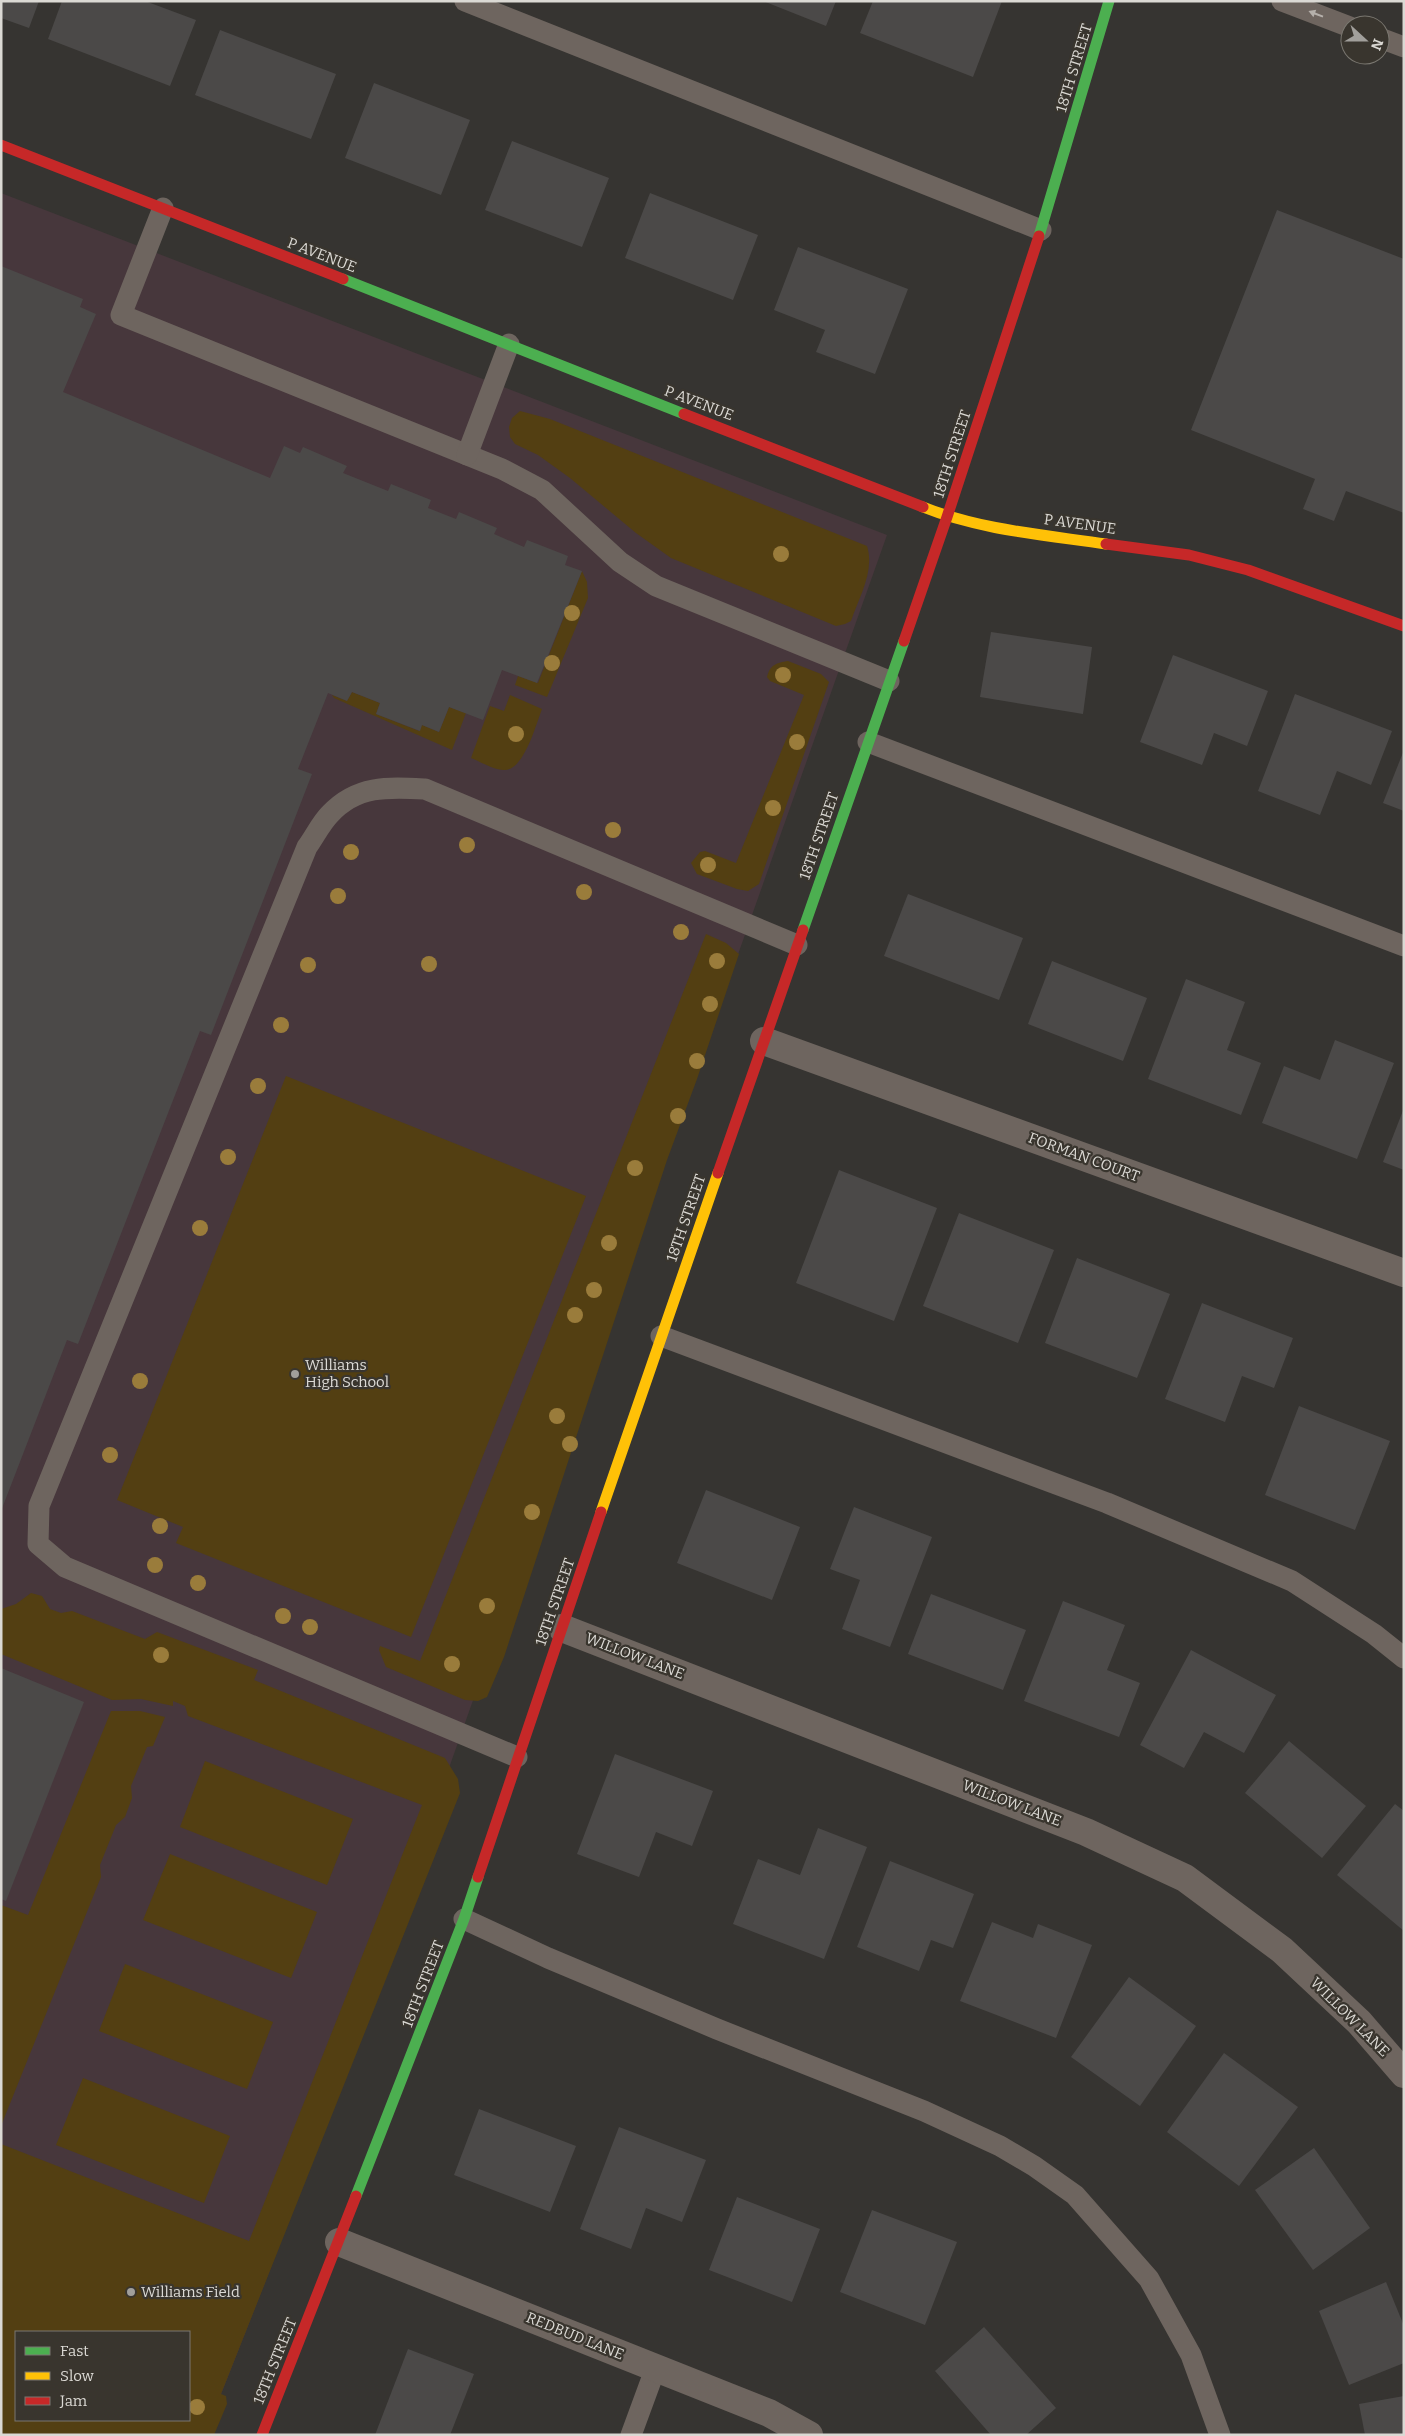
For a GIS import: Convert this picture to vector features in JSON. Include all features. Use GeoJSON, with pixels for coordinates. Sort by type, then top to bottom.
{"type":"FeatureCollection","features":[{"type":"Feature","properties":{"kind":"street","name":"18TH STREET"},"geometry":{"type":"LineString","coordinates":[[262,2435],[464,1919],[517,1757],[661,1336],[947,517],[1041,230],[1109,1]]}},
{"type":"Feature","properties":{"kind":"street","name":"P AVENUE"},"geometry":{"type":"LineString","coordinates":[[1,144],[947,517],[1043,535],[1189,555],[1258,573],[1404,626]]}},
{"type":"Feature","properties":{"kind":"street","name":"FORMAN COURT"},"geometry":{"type":"LineString","coordinates":[[764,1041],[1404,1273]]}},
{"type":"Feature","properties":{"kind":"street","name":"WILLOW LANE"},"geometry":{"type":"LineString","coordinates":[[562,1628],[1086,1832],[1185,1878],[1282,1950],[1359,2022],[1404,2074]]}},
{"type":"Feature","properties":{"kind":"street","name":"REDBUD LANE"},"geometry":{"type":"LineString","coordinates":[[339,2242],[769,2413],[809,2435]]}},
{"type":"Feature","properties":{"kind":"lane"},"geometry":{"type":"LineString","coordinates":[[465,1],[1041,230]]}},
{"type":"Feature","properties":{"kind":"lane"},"geometry":{"type":"LineString","coordinates":[[1282,1],[1340,23]]}},
{"type":"Feature","properties":{"kind":"lane"},"geometry":{"type":"LineString","coordinates":[[1390,42],[1404,47]]}},
{"type":"Feature","properties":{"kind":"lane"},"geometry":{"type":"LineString","coordinates":[[163,208],[121,315],[502,469],[542,490],[620,562],[656,586],[889,681]]}},
{"type":"Feature","properties":{"kind":"lane"},"geometry":{"type":"LineString","coordinates":[[467,455],[509,344]]}},
{"type":"Feature","properties":{"kind":"lane"},"geometry":{"type":"LineString","coordinates":[[868,742],[1404,946]]}},
{"type":"Feature","properties":{"kind":"lane"},"geometry":{"type":"LineString","coordinates":[[517,1757],[65,1567],[38,1544],[39,1506],[307,846],[330,814],[357,793],[393,788],[425,789],[797,945]]}},
{"type":"Feature","properties":{"kind":"lane"},"geometry":{"type":"LineString","coordinates":[[661,1336],[1106,1503],[1292,1581],[1374,1634],[1404,1658]]}},
{"type":"Feature","properties":{"kind":"lane"},"geometry":{"type":"LineString","coordinates":[[464,1919],[548,1958],[717,2029],[924,2110],[1000,2146],[1034,2166],[1076,2195],[1148,2278],[1191,2355],[1220,2435]]}},
{"type":"Feature","properties":{"kind":"lane"},"geometry":{"type":"LineString","coordinates":[[631,2435],[656,2367]]}},
{"type":"Feature","properties":{"kind":"shaded area","name":"Williams High School"},"geometry":{"type":"Polygon","coordinates":[[[1,193],[887,535],[277,2252],[205,2435],[1,2435],[1,193]]]}},
{"type":"Feature","properties":{"kind":"shaded area"},"geometry":{"type":"Polygon","coordinates":[[[520,411],[550,419],[867,546],[869,555],[868,574],[851,621],[836,626],[671,558],[636,533],[570,478],[538,455],[515,444],[510,437],[509,427],[512,418],[520,411]]]}},
{"type":"Feature","properties":{"kind":"shaded area"},"geometry":{"type":"Polygon","coordinates":[[[582,571],[587,582],[588,598],[547,697],[515,685],[518,676],[538,683],[582,571]]]}},
{"type":"Feature","properties":{"kind":"shaded area"},"geometry":{"type":"Polygon","coordinates":[[[788,661],[821,674],[829,682],[759,884],[748,891],[737,889],[697,874],[691,863],[700,852],[705,851],[736,863],[804,695],[770,681],[767,677],[774,665],[788,661]]]}},
{"type":"Feature","properties":{"kind":"shaded area"},"geometry":{"type":"Polygon","coordinates":[[[352,692],[380,703],[376,714],[419,731],[422,725],[439,732],[449,707],[466,713],[452,750],[334,698],[332,695],[347,701],[352,692]]]}},
{"type":"Feature","properties":{"kind":"shaded area"},"geometry":{"type":"Polygon","coordinates":[[[510,695],[542,709],[533,735],[518,763],[511,768],[500,770],[471,758],[490,706],[504,711],[510,695]]]}},
{"type":"Feature","properties":{"kind":"shaded area"},"geometry":{"type":"Polygon","coordinates":[[[706,934],[726,943],[739,954],[697,1079],[667,1160],[504,1657],[487,1697],[478,1701],[465,1700],[386,1667],[379,1650],[380,1646],[420,1661],[706,934]]]}},
{"type":"Feature","properties":{"kind":"shaded area"},"geometry":{"type":"Polygon","coordinates":[[[286,1076],[586,1196],[411,1637],[176,1543],[183,1527],[117,1500],[286,1076]]]}},
{"type":"Feature","properties":{"kind":"shaded area"},"geometry":{"type":"Polygon","coordinates":[[[31,1593],[42,1596],[50,1609],[61,1613],[72,1611],[145,1639],[157,1632],[258,1670],[254,1680],[445,1758],[458,1779],[460,1793],[221,2394],[226,2396],[227,2404],[214,2435],[1,2435],[1,2144],[249,2241],[422,1805],[188,1716],[185,1706],[173,1701],[173,1706],[141,1699],[112,1700],[1,1654],[1,1609],[16,1604],[31,1593]]]}},
{"type":"Feature","properties":{"kind":"shaded area"},"geometry":{"type":"Polygon","coordinates":[[[111,1711],[140,1711],[165,1717],[153,1746],[147,1747],[131,1786],[132,1798],[125,1817],[116,1825],[100,1865],[101,1877],[1,2126],[1,1905],[28,1915],[111,1711]]]}},
{"type":"Feature","properties":{"kind":"shaded area"},"geometry":{"type":"Polygon","coordinates":[[[205,1761],[353,1819],[327,1885],[180,1827],[205,1761]]]}},
{"type":"Feature","properties":{"kind":"shaded area"},"geometry":{"type":"Polygon","coordinates":[[[170,1854],[317,1912],[291,1978],[143,1920],[170,1854]]]}},
{"type":"Feature","properties":{"kind":"shaded area"},"geometry":{"type":"Polygon","coordinates":[[[125,1964],[273,2022],[247,2089],[99,2031],[125,1964]]]}},
{"type":"Feature","properties":{"kind":"shaded area"},"geometry":{"type":"Polygon","coordinates":[[[83,2078],[230,2136],[204,2203],[56,2145],[83,2078]]]}},
{"type":"Feature","properties":{"kind":"building"},"geometry":{"type":"Polygon","coordinates":[[[1,1],[39,1],[29,28],[1,18],[1,1]]]}},
{"type":"Feature","properties":{"kind":"building"},"geometry":{"type":"Polygon","coordinates":[[[62,1],[145,1],[196,20],[170,86],[48,39],[62,1]]]}},
{"type":"Feature","properties":{"kind":"building"},"geometry":{"type":"Polygon","coordinates":[[[763,1],[836,1],[826,26],[763,1]]]}},
{"type":"Feature","properties":{"kind":"building"},"geometry":{"type":"Polygon","coordinates":[[[873,1],[1002,1],[973,77],[860,33],[873,1]]]}},
{"type":"Feature","properties":{"kind":"building"},"geometry":{"type":"Polygon","coordinates":[[[220,30],[336,74],[311,139],[195,95],[220,30]]]}},
{"type":"Feature","properties":{"kind":"building"},"geometry":{"type":"Polygon","coordinates":[[[374,83],[470,120],[441,195],[345,158],[374,83]]]}},
{"type":"Feature","properties":{"kind":"building"},"geometry":{"type":"Polygon","coordinates":[[[512,141],[609,178],[582,247],[485,210],[512,141]]]}},
{"type":"Feature","properties":{"kind":"building"},"geometry":{"type":"Polygon","coordinates":[[[650,193],[758,235],[733,300],[625,258],[650,193]]]}},
{"type":"Feature","properties":{"kind":"building"},"geometry":{"type":"Polygon","coordinates":[[[1277,210],[1404,259],[1404,513],[1346,491],[1334,521],[1303,509],[1315,479],[1191,430],[1277,210]]]}},
{"type":"Feature","properties":{"kind":"building"},"geometry":{"type":"Polygon","coordinates":[[[798,247],[908,289],[875,374],[816,352],[825,330],[774,310],[798,247]]]}},
{"type":"Feature","properties":{"kind":"building"},"geometry":{"type":"Polygon","coordinates":[[[1,266],[83,299],[80,307],[96,314],[63,392],[270,478],[284,446],[300,453],[303,447],[347,466],[343,473],[388,491],[391,484],[431,500],[428,508],[456,519],[459,512],[497,528],[494,534],[524,547],[527,540],[568,556],[565,565],[582,571],[537,683],[502,670],[483,720],[449,707],[439,732],[422,725],[420,731],[376,714],[380,703],[352,692],[347,701],[328,693],[298,769],[312,774],[211,1035],[200,1031],[78,1344],[67,1340],[1,1511],[1,266]]]}},
{"type":"Feature","properties":{"kind":"building"},"geometry":{"type":"Polygon","coordinates":[[[991,632],[1092,647],[1083,714],[980,697],[991,632]]]}},
{"type":"Feature","properties":{"kind":"building"},"geometry":{"type":"Polygon","coordinates":[[[1173,655],[1268,691],[1247,746],[1214,733],[1202,765],[1140,742],[1173,655]]]}},
{"type":"Feature","properties":{"kind":"building"},"geometry":{"type":"Polygon","coordinates":[[[1295,694],[1392,731],[1371,785],[1337,771],[1320,815],[1258,791],[1295,694]]]}},
{"type":"Feature","properties":{"kind":"building"},"geometry":{"type":"Polygon","coordinates":[[[1404,750],[1404,811],[1383,803],[1404,750]]]}},
{"type":"Feature","properties":{"kind":"building"},"geometry":{"type":"Polygon","coordinates":[[[908,894],[1023,938],[999,1000],[884,956],[908,894]]]}},
{"type":"Feature","properties":{"kind":"building"},"geometry":{"type":"Polygon","coordinates":[[[1052,961],[1147,998],[1123,1061],[1028,1024],[1052,961]]]}},
{"type":"Feature","properties":{"kind":"building"},"geometry":{"type":"Polygon","coordinates":[[[1186,979],[1245,1002],[1227,1050],[1261,1063],[1241,1115],[1148,1079],[1186,979]]]}},
{"type":"Feature","properties":{"kind":"building"},"geometry":{"type":"Polygon","coordinates":[[[1335,1040],[1394,1063],[1357,1159],[1262,1123],[1284,1066],[1320,1080],[1335,1040]]]}},
{"type":"Feature","properties":{"kind":"building"},"geometry":{"type":"Polygon","coordinates":[[[1404,1108],[1404,1170],[1383,1162],[1404,1108]]]}},
{"type":"Feature","properties":{"kind":"building"},"geometry":{"type":"Polygon","coordinates":[[[839,1170],[937,1208],[894,1321],[796,1283],[839,1170]]]}},
{"type":"Feature","properties":{"kind":"building"},"geometry":{"type":"Polygon","coordinates":[[[959,1213],[1054,1250],[1018,1343],[923,1306],[959,1213]]]}},
{"type":"Feature","properties":{"kind":"building"},"geometry":{"type":"Polygon","coordinates":[[[1077,1258],[1170,1294],[1137,1378],[1045,1343],[1077,1258]]]}},
{"type":"Feature","properties":{"kind":"building"},"geometry":{"type":"Polygon","coordinates":[[[1202,1303],[1293,1338],[1274,1388],[1242,1376],[1225,1422],[1165,1399],[1202,1303]]]}},
{"type":"Feature","properties":{"kind":"building"},"geometry":{"type":"Polygon","coordinates":[[[1299,1406],[1390,1441],[1355,1530],[1265,1495],[1299,1406]]]}},
{"type":"Feature","properties":{"kind":"building"},"geometry":{"type":"Polygon","coordinates":[[[706,1490],[800,1527],[772,1600],[677,1563],[706,1490]]]}},
{"type":"Feature","properties":{"kind":"building"},"geometry":{"type":"Polygon","coordinates":[[[854,1507],[932,1537],[890,1647],[842,1629],[860,1580],[830,1569],[854,1507]]]}},
{"type":"Feature","properties":{"kind":"building"},"geometry":{"type":"Polygon","coordinates":[[[931,1594],[1026,1630],[1003,1690],[908,1654],[931,1594]]]}},
{"type":"Feature","properties":{"kind":"building"},"geometry":{"type":"Polygon","coordinates":[[[1063,1601],[1125,1625],[1107,1670],[1140,1683],[1119,1737],[1024,1701],[1063,1601]]]}},
{"type":"Feature","properties":{"kind":"building"},"geometry":{"type":"Polygon","coordinates":[[[1191,1650],[1276,1695],[1244,1753],[1204,1732],[1184,1768],[1140,1745],[1191,1650]]]}},
{"type":"Feature","properties":{"kind":"building"},"geometry":{"type":"Polygon","coordinates":[[[1,1668],[84,1702],[6,1901],[1,1899],[1,1668]]]}},
{"type":"Feature","properties":{"kind":"building"},"geometry":{"type":"Polygon","coordinates":[[[1289,1741],[1366,1806],[1322,1858],[1245,1793],[1289,1741]]]}},
{"type":"Feature","properties":{"kind":"building"},"geometry":{"type":"Polygon","coordinates":[[[615,1754],[713,1791],[692,1846],[656,1832],[639,1877],[577,1854],[615,1754]]]}},
{"type":"Feature","properties":{"kind":"building"},"geometry":{"type":"Polygon","coordinates":[[[1395,1804],[1404,1811],[1404,1931],[1337,1875],[1395,1804]]]}},
{"type":"Feature","properties":{"kind":"building"},"geometry":{"type":"Polygon","coordinates":[[[818,1828],[867,1847],[824,1959],[733,1924],[758,1859],[800,1875],[818,1828]]]}},
{"type":"Feature","properties":{"kind":"building"},"geometry":{"type":"Polygon","coordinates":[[[890,1861],[974,1894],[953,1948],[931,1940],[919,1971],[857,1947],[890,1861]]]}},
{"type":"Feature","properties":{"kind":"building"},"geometry":{"type":"Polygon","coordinates":[[[992,1922],[1033,1938],[1038,1924],[1092,1945],[1056,2038],[960,2001],[992,1922]]]}},
{"type":"Feature","properties":{"kind":"building"},"geometry":{"type":"Polygon","coordinates":[[[1129,1977],[1196,2026],[1140,2106],[1071,2057],[1129,1977]]]}},
{"type":"Feature","properties":{"kind":"building"},"geometry":{"type":"Polygon","coordinates":[[[1224,2053],[1298,2107],[1239,2186],[1167,2132],[1224,2053]]]}},
{"type":"Feature","properties":{"kind":"building"},"geometry":{"type":"Polygon","coordinates":[[[479,2109],[576,2146],[550,2212],[454,2175],[479,2109]]]}},
{"type":"Feature","properties":{"kind":"building"},"geometry":{"type":"Polygon","coordinates":[[[619,2127],[706,2160],[682,2222],[646,2208],[631,2249],[580,2229],[619,2127]]]}},
{"type":"Feature","properties":{"kind":"building"},"geometry":{"type":"Polygon","coordinates":[[[1314,2148],[1370,2228],[1313,2270],[1255,2190],[1314,2148]]]}},
{"type":"Feature","properties":{"kind":"building"},"geometry":{"type":"Polygon","coordinates":[[[737,2197],[820,2229],[792,2302],[709,2270],[737,2197]]]}},
{"type":"Feature","properties":{"kind":"building"},"geometry":{"type":"Polygon","coordinates":[[[872,2210],[957,2242],[925,2325],[840,2292],[872,2210]]]}},
{"type":"Feature","properties":{"kind":"building"},"geometry":{"type":"Polygon","coordinates":[[[1386,2282],[1404,2326],[1404,2363],[1349,2385],[1319,2311],[1386,2282]]]}},
{"type":"Feature","properties":{"kind":"building"},"geometry":{"type":"Polygon","coordinates":[[[984,2327],[1056,2408],[1026,2435],[991,2435],[935,2371],[984,2327]]]}},
{"type":"Feature","properties":{"kind":"building"},"geometry":{"type":"Polygon","coordinates":[[[408,2349],[474,2374],[450,2435],[375,2435],[408,2349]]]}},
{"type":"Feature","properties":{"kind":"building"},"geometry":{"type":"Polygon","coordinates":[[[1404,2396],[1404,2435],[1365,2435],[1359,2404],[1404,2396]]]}},
{"type":"Feature","properties":{"kind":"traffic: fast"},"geometry":{"type":"LineString","coordinates":[[1039,236],[1109,1]]}},
{"type":"Feature","properties":{"kind":"traffic: fast"},"geometry":{"type":"LineString","coordinates":[[343,279],[684,414]]}},
{"type":"Feature","properties":{"kind":"traffic: fast"},"geometry":{"type":"LineString","coordinates":[[803,930],[904,641]]}},
{"type":"Feature","properties":{"kind":"traffic: fast"},"geometry":{"type":"LineString","coordinates":[[356,2196],[464,1919],[478,1877]]}},
{"type":"Feature","properties":{"kind":"traffic: slow"},"geometry":{"type":"LineString","coordinates":[[923,507],[945,515],[990,526],[1106,544]]}},
{"type":"Feature","properties":{"kind":"traffic: slow"},"geometry":{"type":"LineString","coordinates":[[601,1512],[718,1173]]}},
{"type":"Feature","properties":{"kind":"traffic: jam"},"geometry":{"type":"LineString","coordinates":[[1,145],[343,279]]}},
{"type":"Feature","properties":{"kind":"traffic: jam"},"geometry":{"type":"LineString","coordinates":[[904,641],[947,517],[1039,236]]}},
{"type":"Feature","properties":{"kind":"traffic: jam"},"geometry":{"type":"LineString","coordinates":[[684,414],[923,507]]}},
{"type":"Feature","properties":{"kind":"traffic: jam"},"geometry":{"type":"LineString","coordinates":[[1106,544],[1189,555],[1248,570],[1404,626]]}},
{"type":"Feature","properties":{"kind":"traffic: jam"},"geometry":{"type":"LineString","coordinates":[[718,1173],[803,930]]}},
{"type":"Feature","properties":{"kind":"traffic: jam"},"geometry":{"type":"LineString","coordinates":[[478,1877],[601,1512]]}},
{"type":"Feature","properties":{"kind":"traffic: jam"},"geometry":{"type":"LineString","coordinates":[[262,2435],[356,2196]]}},
{"type":"Feature","properties":{"kind":"place","name":"Williams High School"},"geometry":{"type":"Point","coordinates":[295,1374]}},
{"type":"Feature","properties":{"kind":"place","name":"Williams Field"},"geometry":{"type":"Point","coordinates":[131,2292]}}]}
